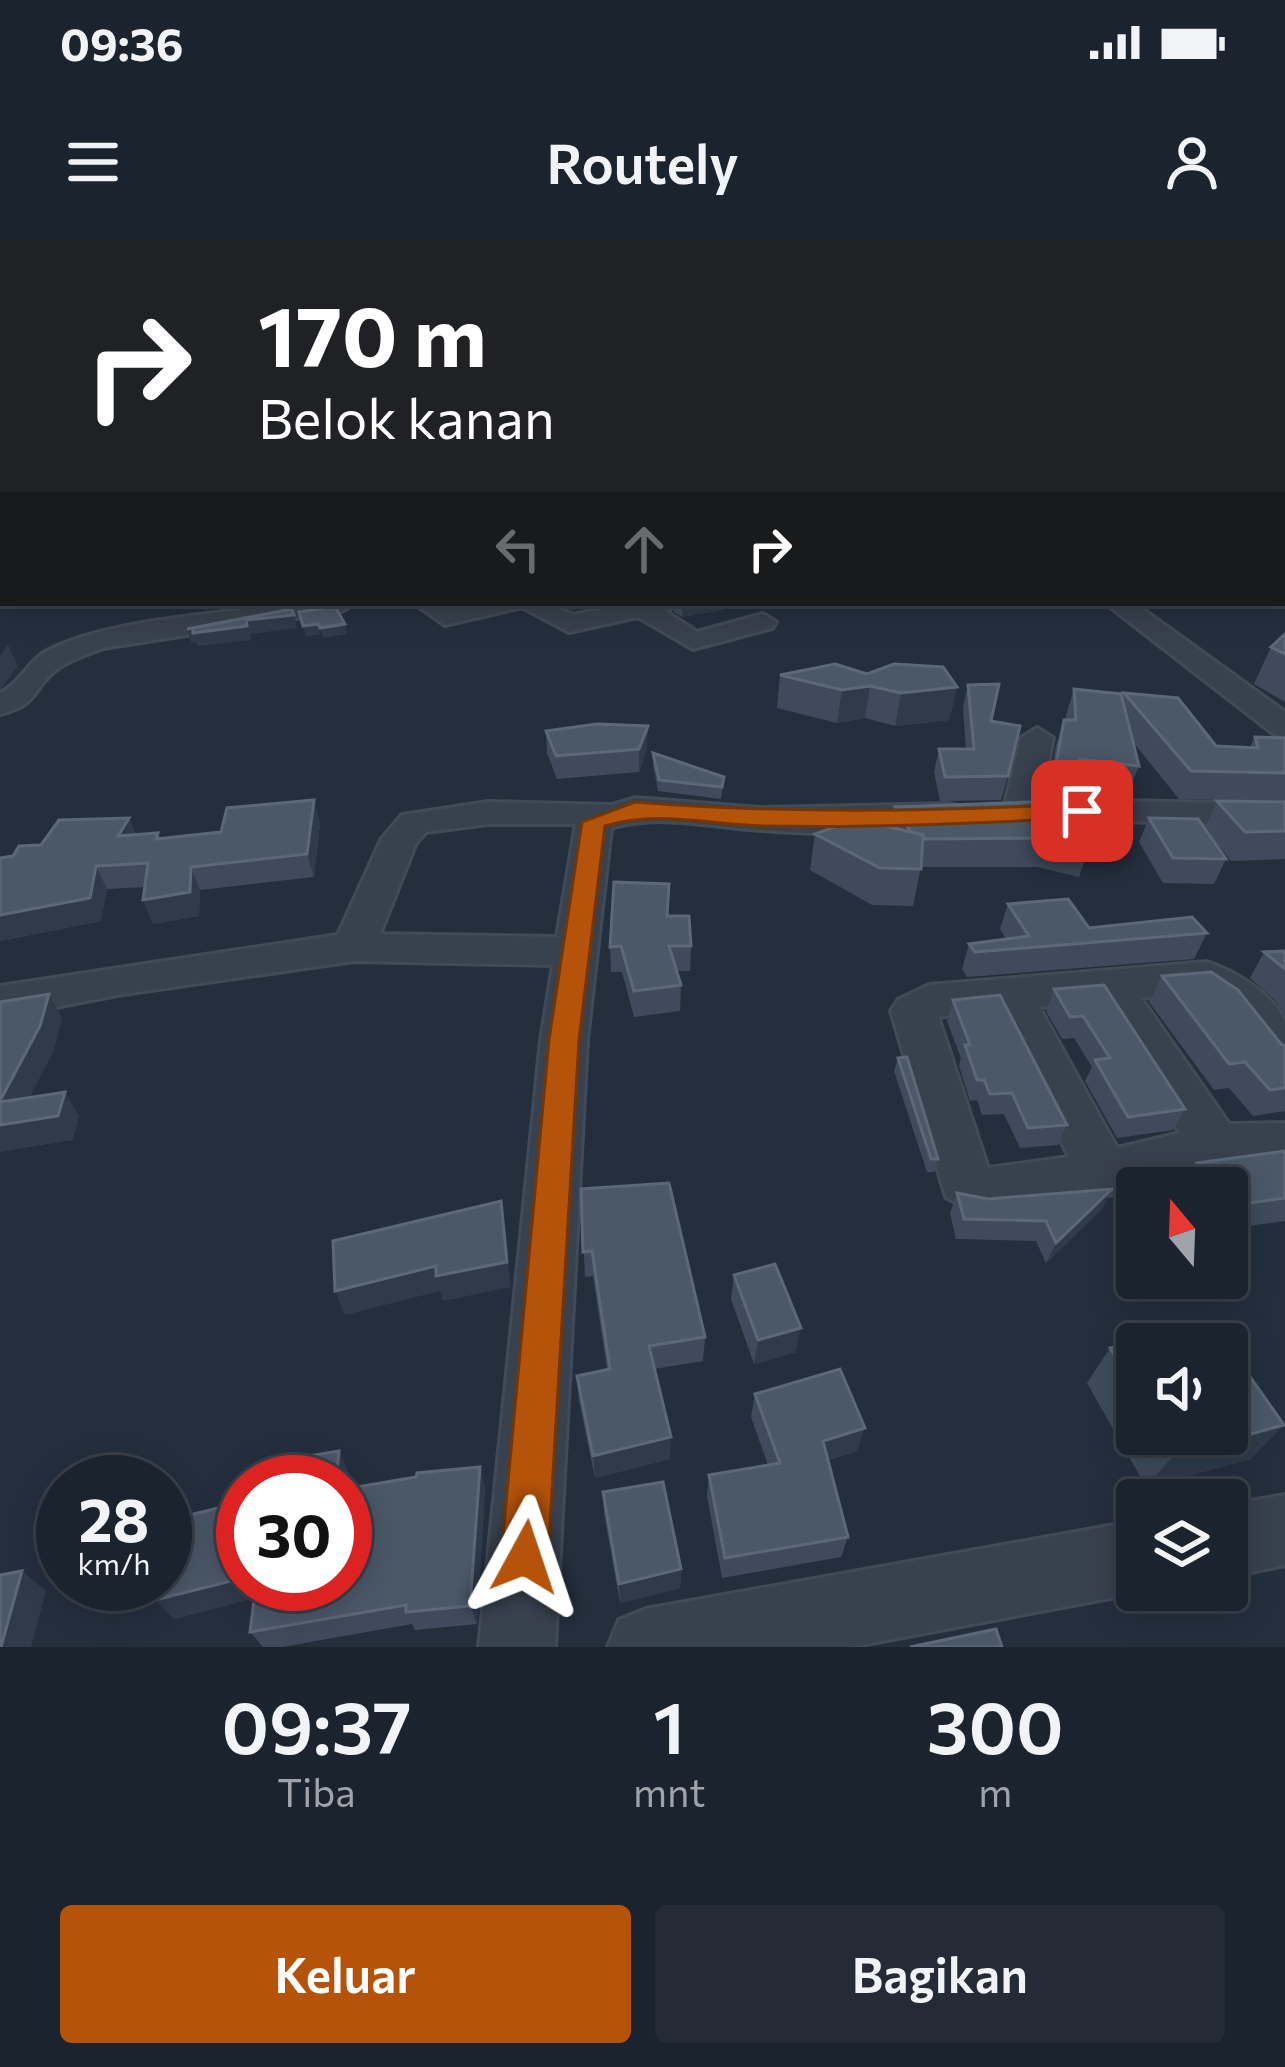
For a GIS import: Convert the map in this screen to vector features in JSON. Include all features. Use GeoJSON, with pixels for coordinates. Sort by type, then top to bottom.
{"type":"FeatureCollection","features":[{"type":"Feature","properties":{"kind":"street"},"geometry":{"type":"LineString","coordinates":[[0,705],[24,693],[37,671],[57,657],[97,640],[322,606]]}},
{"type":"Feature","properties":{"kind":"street"},"geometry":{"type":"LineString","coordinates":[[432,606],[445,617],[498,606]]}},
{"type":"Feature","properties":{"kind":"street"},"geometry":{"type":"LineString","coordinates":[[537,606],[568,623],[656,606],[693,641],[763,622]]}},
{"type":"Feature","properties":{"kind":"street"},"geometry":{"type":"LineString","coordinates":[[1122,606],[1281,719]]}},
{"type":"Feature","properties":{"kind":"street"},"geometry":{"type":"LineString","coordinates":[[1021,812],[1037,738]]}},
{"type":"Feature","properties":{"kind":"street"},"geometry":{"type":"LineString","coordinates":[[354,947],[399,840],[415,823],[488,813],[607,814],[635,809],[760,819],[879,820],[1021,812],[1285,815]]}},
{"type":"Feature","properties":{"kind":"street"},"geometry":{"type":"LineString","coordinates":[[518,1647],[564,1040],[592,826],[607,814]]}},
{"type":"Feature","properties":{"kind":"street"},"geometry":{"type":"LineString","coordinates":[[0,1002],[117,980],[354,947],[575,950]]}},
{"type":"Feature","properties":{"kind":"street"},"geometry":{"type":"LineString","coordinates":[[1285,1056],[1243,1002],[1207,977],[929,1001],[914,1011],[965,1180],[979,1192],[1104,1174],[1215,1145],[1285,1144]]}},
{"type":"Feature","properties":{"kind":"street"},"geometry":{"type":"LineString","coordinates":[[1110,986],[1215,1145]]}},
{"type":"Feature","properties":{"kind":"street"},"geometry":{"type":"LineString","coordinates":[[1011,996],[1104,1174]]}},
{"type":"Feature","properties":{"kind":"street"},"geometry":{"type":"LineString","coordinates":[[1248,1537],[1285,1530]]}},
{"type":"Feature","properties":{"kind":"street"},"geometry":{"type":"LineString","coordinates":[[646,1647],[1116,1561]]}},
{"type":"Feature","properties":{"kind":"building"},"geometry":{"type":"Polygon","coordinates":[[[335,606],[345,624],[303,626],[299,612],[335,606]]]}},
{"type":"Feature","properties":{"kind":"building"},"geometry":{"type":"Polygon","coordinates":[[[292,609],[294,615],[246,620],[247,626],[193,633],[193,628],[187,629],[292,609]]]}},
{"type":"Feature","properties":{"kind":"building"},"geometry":{"type":"Polygon","coordinates":[[[1285,634],[1285,654],[1271,647],[1285,634]]]}},
{"type":"Feature","properties":{"kind":"building"},"geometry":{"type":"Polygon","coordinates":[[[835,664],[867,674],[894,664],[943,667],[957,687],[901,693],[870,686],[842,690],[780,675],[835,664]]]}},
{"type":"Feature","properties":{"kind":"building"},"geometry":{"type":"Polygon","coordinates":[[[999,684],[991,721],[1020,726],[1008,776],[945,777],[939,749],[974,749],[968,685],[999,684]]]}},
{"type":"Feature","properties":{"kind":"building"},"geometry":{"type":"Polygon","coordinates":[[[1074,689],[1121,694],[1139,766],[1080,759],[1088,771],[1055,770],[1064,720],[1076,720],[1074,689]]]}},
{"type":"Feature","properties":{"kind":"building"},"geometry":{"type":"Polygon","coordinates":[[[1124,693],[1178,698],[1216,746],[1258,748],[1255,737],[1285,738],[1285,773],[1191,771],[1124,693]]]}},
{"type":"Feature","properties":{"kind":"building"},"geometry":{"type":"Polygon","coordinates":[[[597,724],[648,726],[639,749],[556,756],[546,731],[597,724]]]}},
{"type":"Feature","properties":{"kind":"building"},"geometry":{"type":"Polygon","coordinates":[[[653,753],[724,777],[722,787],[659,780],[653,753]]]}},
{"type":"Feature","properties":{"kind":"building"},"geometry":{"type":"Polygon","coordinates":[[[1110,799],[1128,823],[1075,822],[1089,849],[1047,838],[923,839],[911,832],[895,807],[1110,799]]]}},
{"type":"Feature","properties":{"kind":"building"},"geometry":{"type":"Polygon","coordinates":[[[314,800],[307,854],[191,867],[190,892],[143,900],[148,863],[96,866],[90,898],[0,915],[0,858],[13,856],[19,846],[41,845],[59,820],[129,818],[118,836],[158,833],[156,839],[221,832],[227,808],[314,800]]]}},
{"type":"Feature","properties":{"kind":"building"},"geometry":{"type":"Polygon","coordinates":[[[1217,801],[1285,802],[1285,831],[1245,832],[1217,801]]]}},
{"type":"Feature","properties":{"kind":"building"},"geometry":{"type":"Polygon","coordinates":[[[1149,818],[1198,819],[1226,859],[1173,858],[1149,818]]]}},
{"type":"Feature","properties":{"kind":"building"},"geometry":{"type":"Polygon","coordinates":[[[856,819],[923,835],[921,869],[880,868],[815,834],[856,819]]]}},
{"type":"Feature","properties":{"kind":"building"},"geometry":{"type":"Polygon","coordinates":[[[614,882],[669,884],[667,916],[689,916],[691,946],[669,946],[681,985],[634,991],[621,946],[610,947],[614,882]]]}},
{"type":"Feature","properties":{"kind":"building"},"geometry":{"type":"Polygon","coordinates":[[[1068,899],[1089,928],[1192,917],[1207,933],[975,952],[969,944],[1029,936],[1008,904],[1068,899]]]}},
{"type":"Feature","properties":{"kind":"building"},"geometry":{"type":"Polygon","coordinates":[[[1285,951],[1285,969],[1264,952],[1285,951]]]}},
{"type":"Feature","properties":{"kind":"building"},"geometry":{"type":"Polygon","coordinates":[[[1211,972],[1238,990],[1285,1046],[1285,1088],[1270,1090],[1245,1062],[1229,1064],[1162,976],[1211,972]]]}},
{"type":"Feature","properties":{"kind":"building"},"geometry":{"type":"Polygon","coordinates":[[[1104,985],[1185,1109],[1128,1117],[1095,1060],[1110,1058],[1083,1016],[1070,1017],[1054,989],[1104,985]]]}},
{"type":"Feature","properties":{"kind":"building"},"geometry":{"type":"Polygon","coordinates":[[[49,994],[40,1026],[0,1101],[0,1002],[49,994]]]}},
{"type":"Feature","properties":{"kind":"building"},"geometry":{"type":"Polygon","coordinates":[[[1000,995],[1067,1125],[1028,1128],[1012,1093],[990,1094],[984,1080],[977,1080],[953,1000],[1000,995]]]}},
{"type":"Feature","properties":{"kind":"building"},"geometry":{"type":"Polygon","coordinates":[[[907,1057],[938,1159],[931,1159],[898,1058],[907,1057]]]}},
{"type":"Feature","properties":{"kind":"building"},"geometry":{"type":"Polygon","coordinates":[[[65,1092],[58,1116],[0,1125],[0,1102],[65,1092]]]}},
{"type":"Feature","properties":{"kind":"building"},"geometry":{"type":"Polygon","coordinates":[[[1285,1151],[1285,1198],[1248,1203],[1248,1167],[1200,1167],[1197,1163],[1285,1151]]]}},
{"type":"Feature","properties":{"kind":"building"},"geometry":{"type":"Polygon","coordinates":[[[669,1183],[705,1337],[649,1346],[671,1437],[593,1456],[577,1376],[610,1369],[592,1251],[583,1252],[581,1189],[669,1183]]]}},
{"type":"Feature","properties":{"kind":"building"},"geometry":{"type":"Polygon","coordinates":[[[1112,1189],[1056,1243],[1046,1221],[964,1219],[957,1193],[988,1199],[1112,1189]]]}},
{"type":"Feature","properties":{"kind":"building"},"geometry":{"type":"Polygon","coordinates":[[[501,1201],[507,1262],[436,1276],[436,1266],[335,1291],[333,1241],[501,1201]]]}},
{"type":"Feature","properties":{"kind":"building"},"geometry":{"type":"Polygon","coordinates":[[[775,1264],[801,1328],[758,1340],[734,1275],[775,1264]]]}},
{"type":"Feature","properties":{"kind":"building"},"geometry":{"type":"Polygon","coordinates":[[[840,1369],[865,1428],[823,1441],[848,1537],[725,1558],[709,1475],[780,1463],[755,1394],[840,1369]]]}},
{"type":"Feature","properties":{"kind":"building"},"geometry":{"type":"Polygon","coordinates":[[[1248,1374],[1284,1425],[1248,1435],[1248,1374]]]}},
{"type":"Feature","properties":{"kind":"building"},"geometry":{"type":"Polygon","coordinates":[[[480,1467],[470,1606],[406,1612],[406,1605],[372,1611],[372,1484],[416,1477],[417,1473],[480,1467]]]}},
{"type":"Feature","properties":{"kind":"building"},"geometry":{"type":"Polygon","coordinates":[[[663,1482],[681,1569],[619,1584],[603,1492],[663,1482]]]}},
{"type":"Feature","properties":{"kind":"building"},"geometry":{"type":"Polygon","coordinates":[[[216,1509],[216,1585],[192,1591],[192,1514],[216,1509]]]}},
{"type":"Feature","properties":{"kind":"building"},"geometry":{"type":"Polygon","coordinates":[[[22,1571],[1,1647],[0,1647],[0,1575],[22,1571]]]}},
{"type":"Feature","properties":{"kind":"building"},"geometry":{"type":"Polygon","coordinates":[[[253,1611],[371,1611],[250,1632],[253,1611]]]}},
{"type":"Feature","properties":{"kind":"building"},"geometry":{"type":"Polygon","coordinates":[[[996,1629],[1002,1647],[910,1647],[996,1629]]]}},
{"type":"Feature","properties":{"kind":"route"},"geometry":{"type":"LineString","coordinates":[[525,1557],[564,1040],[594,822],[607,814],[635,809],[760,819],[879,820],[1082,811]]}}]}
